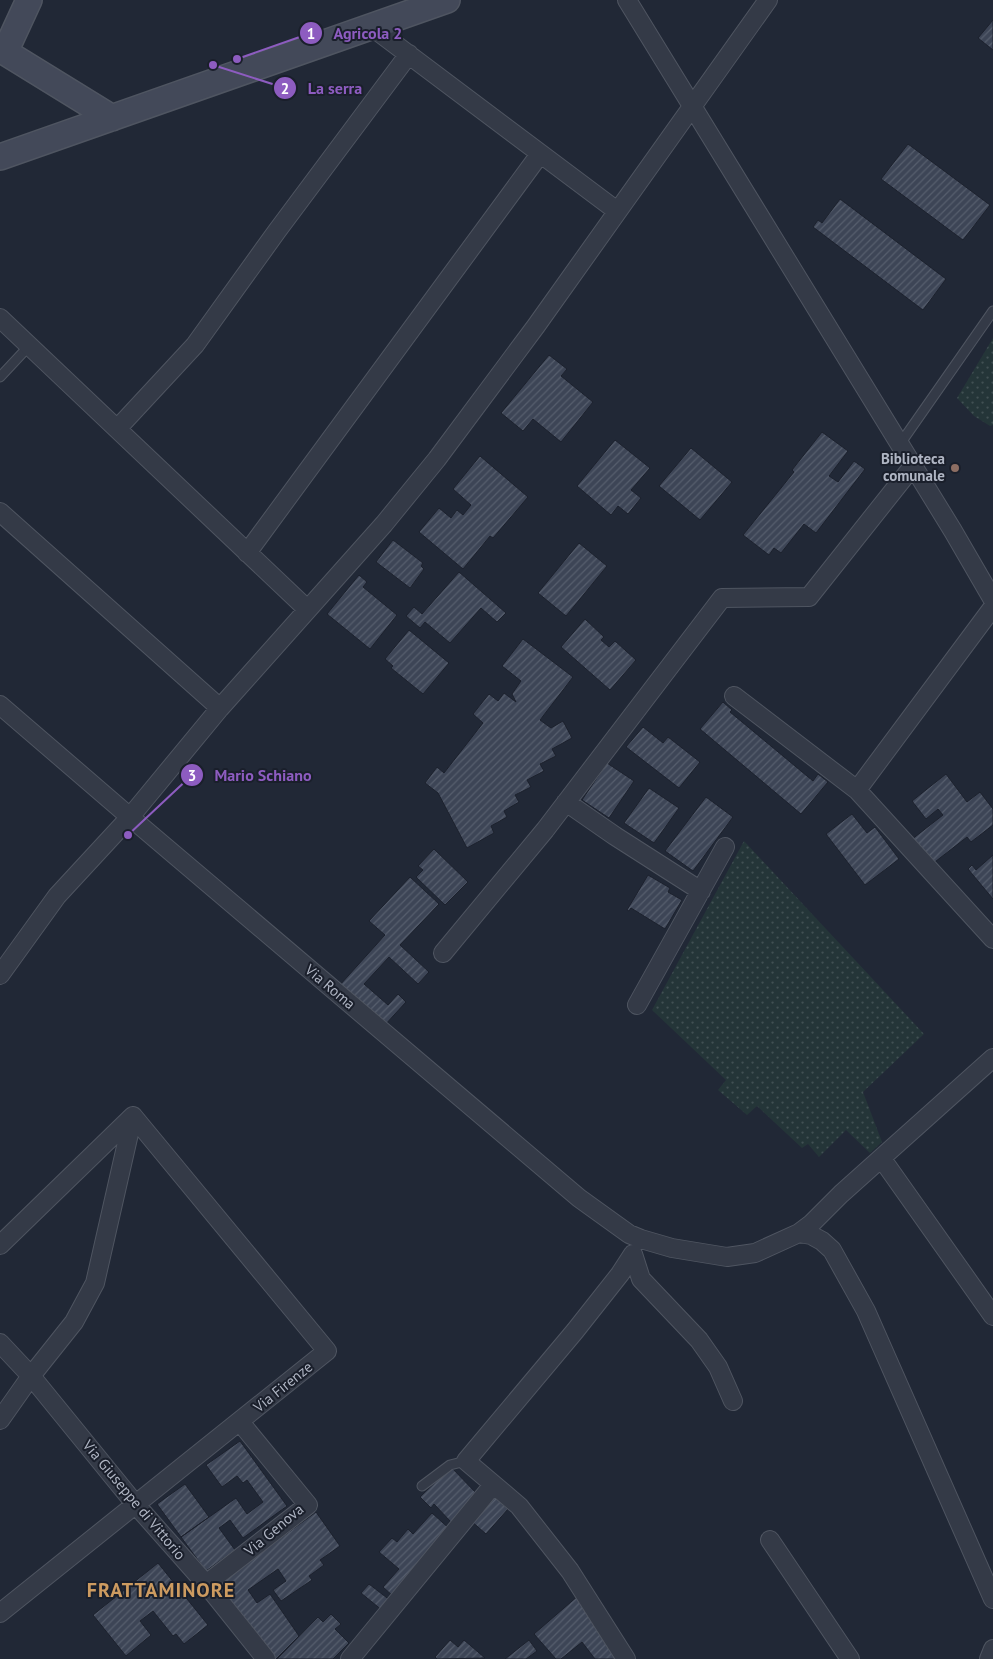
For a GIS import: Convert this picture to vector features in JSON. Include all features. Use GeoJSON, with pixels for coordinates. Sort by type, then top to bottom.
{"type":"FeatureCollection","features":[{"type":"Feature","properties":{"kind":"main road"},"geometry":{"type":"LineString","coordinates":[[29,0],[2,51],[112,118]]}},
{"type":"Feature","properties":{"kind":"main road"},"geometry":{"type":"LineString","coordinates":[[0,157],[447,0]]}},
{"type":"Feature","properties":{"kind":"street"},"geometry":{"type":"LineString","coordinates":[[627,0],[900,444],[993,600]]}},
{"type":"Feature","properties":{"kind":"street"},"geometry":{"type":"LineString","coordinates":[[0,975],[57,896],[130,817],[220,708],[307,608],[384,524],[437,459],[536,326],[768,0]]}},
{"type":"Feature","properties":{"kind":"street"},"geometry":{"type":"LineString","coordinates":[[372,27],[617,210]]}},
{"type":"Feature","properties":{"kind":"street"},"geometry":{"type":"LineString","coordinates":[[117,429],[194,346],[409,54]]}},
{"type":"Feature","properties":{"kind":"street"},"geometry":{"type":"LineString","coordinates":[[247,552],[540,154]]}},
{"type":"Feature","properties":{"kind":"street"},"geometry":{"type":"LineString","coordinates":[[0,318],[307,608]]}},
{"type":"Feature","properties":{"kind":"street"},"geometry":{"type":"LineString","coordinates":[[442,953],[566,802],[722,598],[809,597],[913,466]]}},
{"type":"Feature","properties":{"kind":"street"},"geometry":{"type":"LineString","coordinates":[[0,512],[220,708]]}},
{"type":"Feature","properties":{"kind":"street"},"geometry":{"type":"LineString","coordinates":[[857,790],[993,607]]}},
{"type":"Feature","properties":{"kind":"street"},"geometry":{"type":"LineString","coordinates":[[734,696],[857,790],[993,939]]}},
{"type":"Feature","properties":{"kind":"street","name":"Via Roma"},"geometry":{"type":"LineString","coordinates":[[0,705],[579,1198],[629,1234],[637,1246],[672,1248],[727,1257],[755,1253],[799,1233],[993,1058]]}},
{"type":"Feature","properties":{"kind":"street"},"geometry":{"type":"LineString","coordinates":[[566,802],[701,891]]}},
{"type":"Feature","properties":{"kind":"street"},"geometry":{"type":"LineString","coordinates":[[637,1005],[725,847]]}},
{"type":"Feature","properties":{"kind":"street"},"geometry":{"type":"LineString","coordinates":[[0,1245],[134,1116]]}},
{"type":"Feature","properties":{"kind":"street"},"geometry":{"type":"LineString","coordinates":[[0,1420],[31,1376],[74,1322],[95,1283],[134,1116]]}},
{"type":"Feature","properties":{"kind":"street","name":"Via Firenze"},"geometry":{"type":"LineString","coordinates":[[0,1613],[327,1351],[134,1116]]}},
{"type":"Feature","properties":{"kind":"street"},"geometry":{"type":"LineString","coordinates":[[882,1159],[993,1316]]}},
{"type":"Feature","properties":{"kind":"street"},"geometry":{"type":"LineString","coordinates":[[799,1233],[811,1235],[822,1241],[832,1250],[861,1303],[993,1599]]}},
{"type":"Feature","properties":{"kind":"street"},"geometry":{"type":"LineString","coordinates":[[637,1246],[641,1279],[699,1340],[718,1367],[733,1402]]}},
{"type":"Feature","properties":{"kind":"street"},"geometry":{"type":"LineString","coordinates":[[626,1659],[570,1571],[519,1506],[466,1461],[575,1331],[620,1274],[637,1246]]}},
{"type":"Feature","properties":{"kind":"street","name":"Via Giuseppe di Vittorio"},"geometry":{"type":"LineString","coordinates":[[0,1342],[31,1376],[136,1505],[206,1584],[266,1659]]}},
{"type":"Feature","properties":{"kind":"street","name":"Via Genova"},"geometry":{"type":"LineString","coordinates":[[206,1584],[308,1505],[240,1422]]}},
{"type":"Feature","properties":{"kind":"street"},"geometry":{"type":"LineString","coordinates":[[350,1659],[493,1485]]}},
{"type":"Feature","properties":{"kind":"street"},"geometry":{"type":"LineString","coordinates":[[770,1540],[850,1659]]}},
{"type":"Feature","properties":{"kind":"street"},"geometry":{"type":"LineString","coordinates":[[988,1659],[993,1650]]}},
{"type":"Feature","properties":{"kind":"lane"},"geometry":{"type":"LineString","coordinates":[[900,444],[993,311]]}},
{"type":"Feature","properties":{"kind":"lane"},"geometry":{"type":"LineString","coordinates":[[0,377],[29,346]]}},
{"type":"Feature","properties":{"kind":"lane"},"geometry":{"type":"LineString","coordinates":[[422,1486],[450,1465],[466,1461]]}},
{"type":"Feature","properties":{"kind":"shaded area"},"geometry":{"type":"Polygon","coordinates":[[[993,338],[993,425],[990,426],[974,416],[957,398],[993,338]]]}},
{"type":"Feature","properties":{"kind":"shaded area"},"geometry":{"type":"Polygon","coordinates":[[[744,841],[924,1034],[863,1092],[882,1142],[870,1153],[846,1130],[819,1157],[808,1144],[802,1148],[757,1106],[747,1115],[718,1090],[726,1080],[652,1010],[744,841]]]}},
{"type":"Feature","properties":{"kind":"building"},"geometry":{"type":"Polygon","coordinates":[[[993,20],[993,50],[978,38],[993,20]]]}},
{"type":"Feature","properties":{"kind":"building"},"geometry":{"type":"Polygon","coordinates":[[[908,144],[990,205],[963,240],[881,179],[908,144]]]}},
{"type":"Feature","properties":{"kind":"building"},"geometry":{"type":"Polygon","coordinates":[[[840,199],[946,279],[923,310],[813,227],[818,220],[822,223],[840,199]]]}},
{"type":"Feature","properties":{"kind":"building"},"geometry":{"type":"Polygon","coordinates":[[[549,355],[567,369],[561,376],[593,402],[561,442],[533,419],[523,431],[501,413],[549,355]]]}},
{"type":"Feature","properties":{"kind":"building"},"geometry":{"type":"Polygon","coordinates":[[[822,432],[848,451],[829,476],[838,482],[854,461],[865,469],[816,533],[804,524],[781,553],[774,548],[769,555],[743,535],[794,472],[792,470],[822,432]]]}},
{"type":"Feature","properties":{"kind":"building"},"geometry":{"type":"Polygon","coordinates":[[[615,440],[650,468],[631,490],[641,498],[628,514],[618,506],[611,515],[577,486],[615,440]]]}},
{"type":"Feature","properties":{"kind":"building"},"geometry":{"type":"Polygon","coordinates":[[[691,448],[732,482],[700,520],[659,486],[691,448]]]}},
{"type":"Feature","properties":{"kind":"building"},"geometry":{"type":"Polygon","coordinates":[[[480,456],[528,497],[493,538],[490,536],[463,569],[419,532],[439,508],[451,518],[457,510],[463,515],[471,505],[453,489],[480,456]]]}},
{"type":"Feature","properties":{"kind":"building"},"geometry":{"type":"Polygon","coordinates":[[[393,540],[423,563],[421,566],[424,569],[410,588],[376,562],[393,540]]]}},
{"type":"Feature","properties":{"kind":"building"},"geometry":{"type":"Polygon","coordinates":[[[579,543],[607,566],[566,616],[538,593],[579,543]]]}},
{"type":"Feature","properties":{"kind":"building"},"geometry":{"type":"Polygon","coordinates":[[[459,572],[506,613],[497,622],[481,608],[450,643],[425,622],[420,628],[406,616],[414,607],[422,614],[459,572]]]}},
{"type":"Feature","properties":{"kind":"building"},"geometry":{"type":"Polygon","coordinates":[[[359,575],[367,582],[363,587],[397,615],[370,649],[327,614],[359,575]]]}},
{"type":"Feature","properties":{"kind":"building"},"geometry":{"type":"Polygon","coordinates":[[[585,619],[604,637],[601,640],[609,647],[615,641],[636,660],[610,690],[561,647],[585,619]]]}},
{"type":"Feature","properties":{"kind":"building"},"geometry":{"type":"Polygon","coordinates":[[[409,630],[449,663],[423,694],[391,668],[393,666],[385,659],[409,630]]]}},
{"type":"Feature","properties":{"kind":"building"},"geometry":{"type":"Polygon","coordinates":[[[523,639],[573,677],[540,720],[551,728],[563,721],[572,738],[552,749],[556,756],[540,764],[544,771],[527,780],[531,787],[515,795],[519,802],[504,811],[507,817],[491,826],[494,833],[467,848],[438,793],[425,783],[437,767],[444,773],[483,723],[473,714],[489,694],[498,701],[504,693],[516,702],[512,694],[521,681],[502,666],[523,639]]]}},
{"type":"Feature","properties":{"kind":"building"},"geometry":{"type":"Polygon","coordinates":[[[723,702],[732,710],[730,712],[813,781],[818,774],[828,782],[801,814],[700,729],[723,702]]]}},
{"type":"Feature","properties":{"kind":"building"},"geometry":{"type":"Polygon","coordinates":[[[643,727],[663,743],[668,737],[700,762],[679,788],[626,747],[643,727]]]}},
{"type":"Feature","properties":{"kind":"building"},"geometry":{"type":"Polygon","coordinates":[[[607,763],[634,781],[609,818],[582,800],[607,763]]]}},
{"type":"Feature","properties":{"kind":"building"},"geometry":{"type":"Polygon","coordinates":[[[946,774],[967,802],[980,792],[993,809],[993,825],[971,842],[967,837],[931,865],[911,840],[943,815],[938,809],[926,819],[912,801],[946,774]]]}},
{"type":"Feature","properties":{"kind":"building"},"geometry":{"type":"Polygon","coordinates":[[[649,788],[679,808],[654,843],[624,823],[649,788]]]}},
{"type":"Feature","properties":{"kind":"building"},"geometry":{"type":"Polygon","coordinates":[[[706,797],[733,817],[693,871],[665,851],[706,797]]]}},
{"type":"Feature","properties":{"kind":"building"},"geometry":{"type":"Polygon","coordinates":[[[852,814],[867,833],[875,827],[899,859],[865,885],[826,834],[852,814]]]}},
{"type":"Feature","properties":{"kind":"building"},"geometry":{"type":"Polygon","coordinates":[[[434,849],[468,882],[445,905],[416,877],[423,870],[418,866],[434,849]]]}},
{"type":"Feature","properties":{"kind":"building"},"geometry":{"type":"Polygon","coordinates":[[[993,855],[993,899],[968,869],[972,865],[976,870],[993,855]]]}},
{"type":"Feature","properties":{"kind":"building"},"geometry":{"type":"Polygon","coordinates":[[[648,875],[670,888],[668,892],[682,900],[665,929],[631,908],[629,911],[627,910],[648,875]]]}},
{"type":"Feature","properties":{"kind":"building"},"geometry":{"type":"Polygon","coordinates":[[[410,877],[439,904],[400,945],[429,972],[418,984],[389,957],[364,984],[388,1005],[398,994],[406,1002],[383,1027],[339,986],[385,935],[369,921],[410,877]]]}},
{"type":"Feature","properties":{"kind":"building"},"geometry":{"type":"Polygon","coordinates":[[[240,1441],[287,1506],[243,1538],[230,1520],[219,1528],[235,1550],[206,1571],[181,1537],[236,1498],[247,1514],[263,1502],[247,1480],[243,1483],[237,1476],[222,1487],[206,1465],[240,1441]]]}},
{"type":"Feature","properties":{"kind":"building"},"geometry":{"type":"Polygon","coordinates":[[[451,1467],[478,1495],[451,1522],[434,1504],[431,1508],[420,1497],[451,1467]]]}},
{"type":"Feature","properties":{"kind":"building"},"geometry":{"type":"Polygon","coordinates":[[[185,1484],[209,1517],[181,1537],[157,1504],[185,1484]]]}},
{"type":"Feature","properties":{"kind":"building"},"geometry":{"type":"Polygon","coordinates":[[[492,1495],[508,1509],[486,1534],[470,1520],[492,1495]]]}},
{"type":"Feature","properties":{"kind":"building"},"geometry":{"type":"Polygon","coordinates":[[[316,1512],[340,1546],[320,1560],[324,1565],[309,1576],[312,1580],[281,1601],[273,1590],[286,1581],[278,1569],[248,1590],[257,1603],[270,1594],[299,1636],[276,1659],[217,1585],[316,1512]]]}},
{"type":"Feature","properties":{"kind":"building"},"geometry":{"type":"Polygon","coordinates":[[[432,1513],[452,1531],[394,1597],[383,1587],[399,1569],[379,1552],[392,1538],[397,1542],[408,1529],[413,1534],[432,1513]]]}},
{"type":"Feature","properties":{"kind":"building"},"geometry":{"type":"Polygon","coordinates":[[[158,1563],[208,1625],[184,1644],[176,1634],[173,1636],[153,1611],[140,1621],[151,1635],[126,1656],[93,1615],[158,1563]]]}},
{"type":"Feature","properties":{"kind":"building"},"geometry":{"type":"Polygon","coordinates":[[[369,1584],[391,1601],[383,1611],[361,1593],[369,1584]]]}},
{"type":"Feature","properties":{"kind":"building"},"geometry":{"type":"Polygon","coordinates":[[[579,1595],[616,1659],[595,1659],[582,1642],[561,1659],[556,1659],[534,1634],[579,1595]]]}},
{"type":"Feature","properties":{"kind":"building"},"geometry":{"type":"Polygon","coordinates":[[[331,1614],[341,1624],[335,1629],[349,1643],[333,1659],[277,1659],[318,1617],[323,1622],[331,1614]]]}},
{"type":"Feature","properties":{"kind":"building"},"geometry":{"type":"Polygon","coordinates":[[[450,1640],[458,1647],[464,1640],[485,1658],[437,1659],[435,1657],[450,1640]]]}},
{"type":"Feature","properties":{"kind":"building"},"geometry":{"type":"Polygon","coordinates":[[[529,1640],[537,1651],[526,1659],[505,1659],[529,1640]]]}},
{"type":"Feature","properties":{"kind":"place","name":"Agricola 2"},"geometry":{"type":"Point","coordinates":[237,59]}},
{"type":"Feature","properties":{"kind":"place","name":"La serra"},"geometry":{"type":"Point","coordinates":[213,65]}},
{"type":"Feature","properties":{"kind":"place","name":"Biblioteca comunale"},"geometry":{"type":"Point","coordinates":[955,468]}},
{"type":"Feature","properties":{"kind":"place","name":"Mario Schiano"},"geometry":{"type":"Point","coordinates":[128,835]}},
{"type":"Feature","properties":{"kind":"district","name":"FRATTAMINORE"},"geometry":{"type":"Point","coordinates":[161,1590]}}]}
